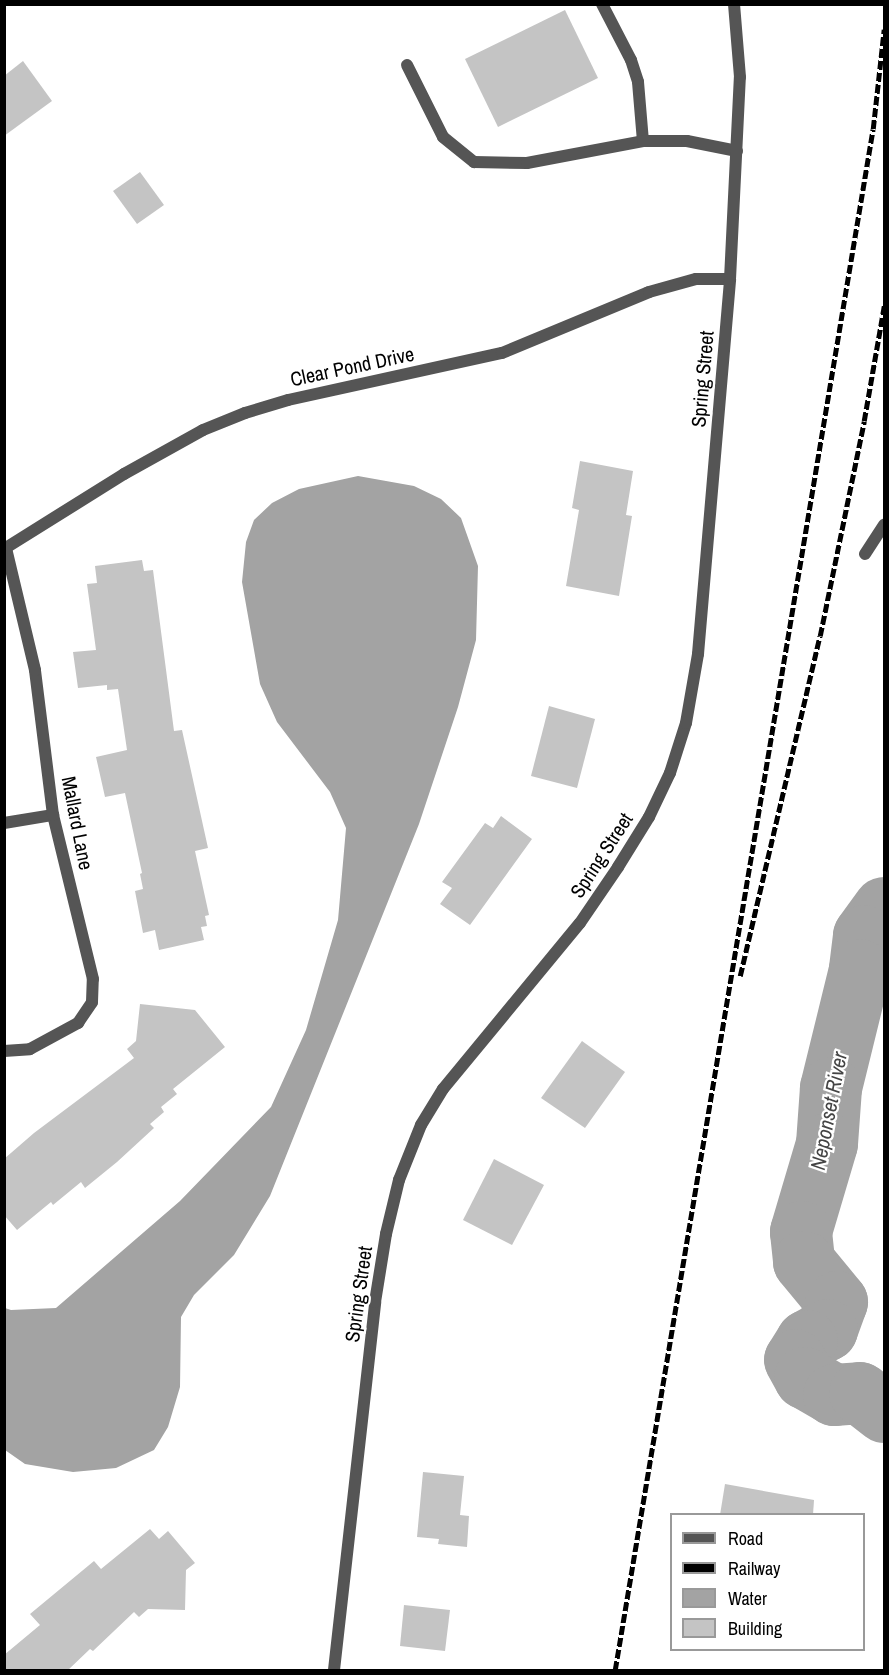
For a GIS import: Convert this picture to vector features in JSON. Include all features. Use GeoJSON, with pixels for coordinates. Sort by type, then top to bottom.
{"type":"FeatureCollection","features":[{"type":"Feature","properties":{"kind":"street"},"geometry":{"type":"LineString","coordinates":[[602,4],[631,60],[638,82],[644,141]]}},
{"type":"Feature","properties":{"kind":"street","name":"Spring Street"},"geometry":{"type":"LineString","coordinates":[[334,1671],[375,1302],[386,1234],[399,1180],[421,1125],[443,1089],[580,923],[618,867],[649,817],[670,773],[686,723],[698,654],[730,279],[740,76],[734,4]]}},
{"type":"Feature","properties":{"kind":"street"},"geometry":{"type":"LineString","coordinates":[[407,65],[443,137],[474,162],[527,163],[644,141],[687,141],[737,151]]}},
{"type":"Feature","properties":{"kind":"street","name":"Clear Pond Drive"},"geometry":{"type":"LineString","coordinates":[[5,548],[124,474],[203,430],[245,413],[288,400],[502,353],[648,292],[696,279],[730,279]]}},
{"type":"Feature","properties":{"kind":"street"},"geometry":{"type":"LineString","coordinates":[[865,554],[885,525]]}},
{"type":"Feature","properties":{"kind":"street","name":"Mallard Lane"},"geometry":{"type":"LineString","coordinates":[[4,1051],[30,1048],[78,1023],[92,1002],[93,980],[53,815],[36,670],[5,548]]}},
{"type":"Feature","properties":{"kind":"street"},"geometry":{"type":"LineString","coordinates":[[4,823],[53,815]]}},
{"type":"Feature","properties":{"kind":"water"},"geometry":{"type":"Polygon","coordinates":[[[358,476],[414,486],[441,499],[461,518],[478,566],[476,640],[458,707],[419,824],[270,1196],[234,1255],[194,1295],[181,1317],[180,1387],[168,1427],[154,1450],[116,1468],[73,1472],[25,1464],[5,1450],[5,1308],[11,1310],[56,1308],[180,1201],[271,1107],[306,1030],[338,920],[346,828],[330,792],[277,722],[260,684],[242,582],[246,542],[254,520],[272,503],[299,489],[358,476]]]}},
{"type":"Feature","properties":{"kind":"building"},"geometry":{"type":"Polygon","coordinates":[[[565,10],[598,78],[498,127],[465,59],[565,10]]]}},
{"type":"Feature","properties":{"kind":"building"},"geometry":{"type":"Polygon","coordinates":[[[23,61],[52,101],[4,136],[4,76],[23,61]]]}},
{"type":"Feature","properties":{"kind":"building"},"geometry":{"type":"Polygon","coordinates":[[[140,172],[164,205],[137,224],[113,191],[140,172]]]}},
{"type":"Feature","properties":{"kind":"building"},"geometry":{"type":"Polygon","coordinates":[[[580,461],[633,471],[626,515],[632,516],[619,596],[566,586],[579,510],[572,508],[580,461]]]}},
{"type":"Feature","properties":{"kind":"building"},"geometry":{"type":"Polygon","coordinates":[[[142,560],[144,571],[153,570],[174,731],[182,730],[208,848],[195,851],[209,915],[205,916],[207,926],[201,927],[204,940],[159,950],[155,930],[143,933],[135,891],[143,889],[140,874],[142,873],[125,793],[105,797],[96,757],[127,750],[118,689],[107,690],[107,685],[78,688],[73,652],[96,650],[87,584],[97,583],[95,566],[142,560]]]}},
{"type":"Feature","properties":{"kind":"building"},"geometry":{"type":"Polygon","coordinates":[[[549,706],[595,719],[577,788],[531,776],[549,706]]]}},
{"type":"Feature","properties":{"kind":"building"},"geometry":{"type":"Polygon","coordinates":[[[501,816],[532,839],[470,925],[440,904],[452,888],[442,882],[485,823],[493,828],[501,816]]]}},
{"type":"Feature","properties":{"kind":"building"},"geometry":{"type":"Polygon","coordinates":[[[140,1004],[195,1010],[225,1047],[173,1089],[177,1094],[161,1107],[164,1112],[150,1124],[154,1128],[117,1162],[85,1188],[81,1182],[53,1205],[51,1202],[17,1230],[4,1215],[4,1159],[34,1133],[134,1058],[127,1049],[136,1041],[140,1004]]]}},
{"type":"Feature","properties":{"kind":"building"},"geometry":{"type":"Polygon","coordinates":[[[582,1041],[625,1072],[585,1128],[541,1098],[582,1041]]]}},
{"type":"Feature","properties":{"kind":"building"},"geometry":{"type":"Polygon","coordinates":[[[494,1159],[544,1185],[512,1245],[463,1220],[494,1159]]]}},
{"type":"Feature","properties":{"kind":"building"},"geometry":{"type":"Polygon","coordinates":[[[423,1472],[464,1476],[460,1515],[469,1516],[467,1547],[438,1544],[439,1539],[417,1537],[423,1472]]]}},
{"type":"Feature","properties":{"kind":"building"},"geometry":{"type":"Polygon","coordinates":[[[725,1484],[814,1500],[813,1513],[720,1513],[725,1484]]]}},
{"type":"Feature","properties":{"kind":"building"},"geometry":{"type":"Polygon","coordinates":[[[150,1529],[159,1539],[168,1531],[195,1563],[186,1570],[185,1610],[148,1609],[139,1617],[134,1612],[93,1651],[90,1649],[67,1671],[4,1671],[4,1655],[40,1625],[30,1614],[94,1561],[101,1569],[150,1529]]]}},
{"type":"Feature","properties":{"kind":"building"},"geometry":{"type":"Polygon","coordinates":[[[404,1605],[450,1610],[445,1651],[400,1646],[404,1605]]]}},
{"type":"Feature","properties":{"kind":"waterway","name":"Neponset River"},"geometry":{"type":"LineString","coordinates":[[884,908],[864,936],[860,970],[831,1088],[827,1144],[801,1232],[804,1262],[837,1302],[827,1330],[807,1341],[795,1360],[805,1378],[834,1395],[860,1393],[884,1412]]}},
{"type":"Feature","properties":{"kind":"railway"},"geometry":{"type":"LineString","coordinates":[[615,1670],[873,129],[884,30]]}},
{"type":"Feature","properties":{"kind":"railway"},"geometry":{"type":"LineString","coordinates":[[740,976],[820,636],[864,421],[884,306]]}}]}
